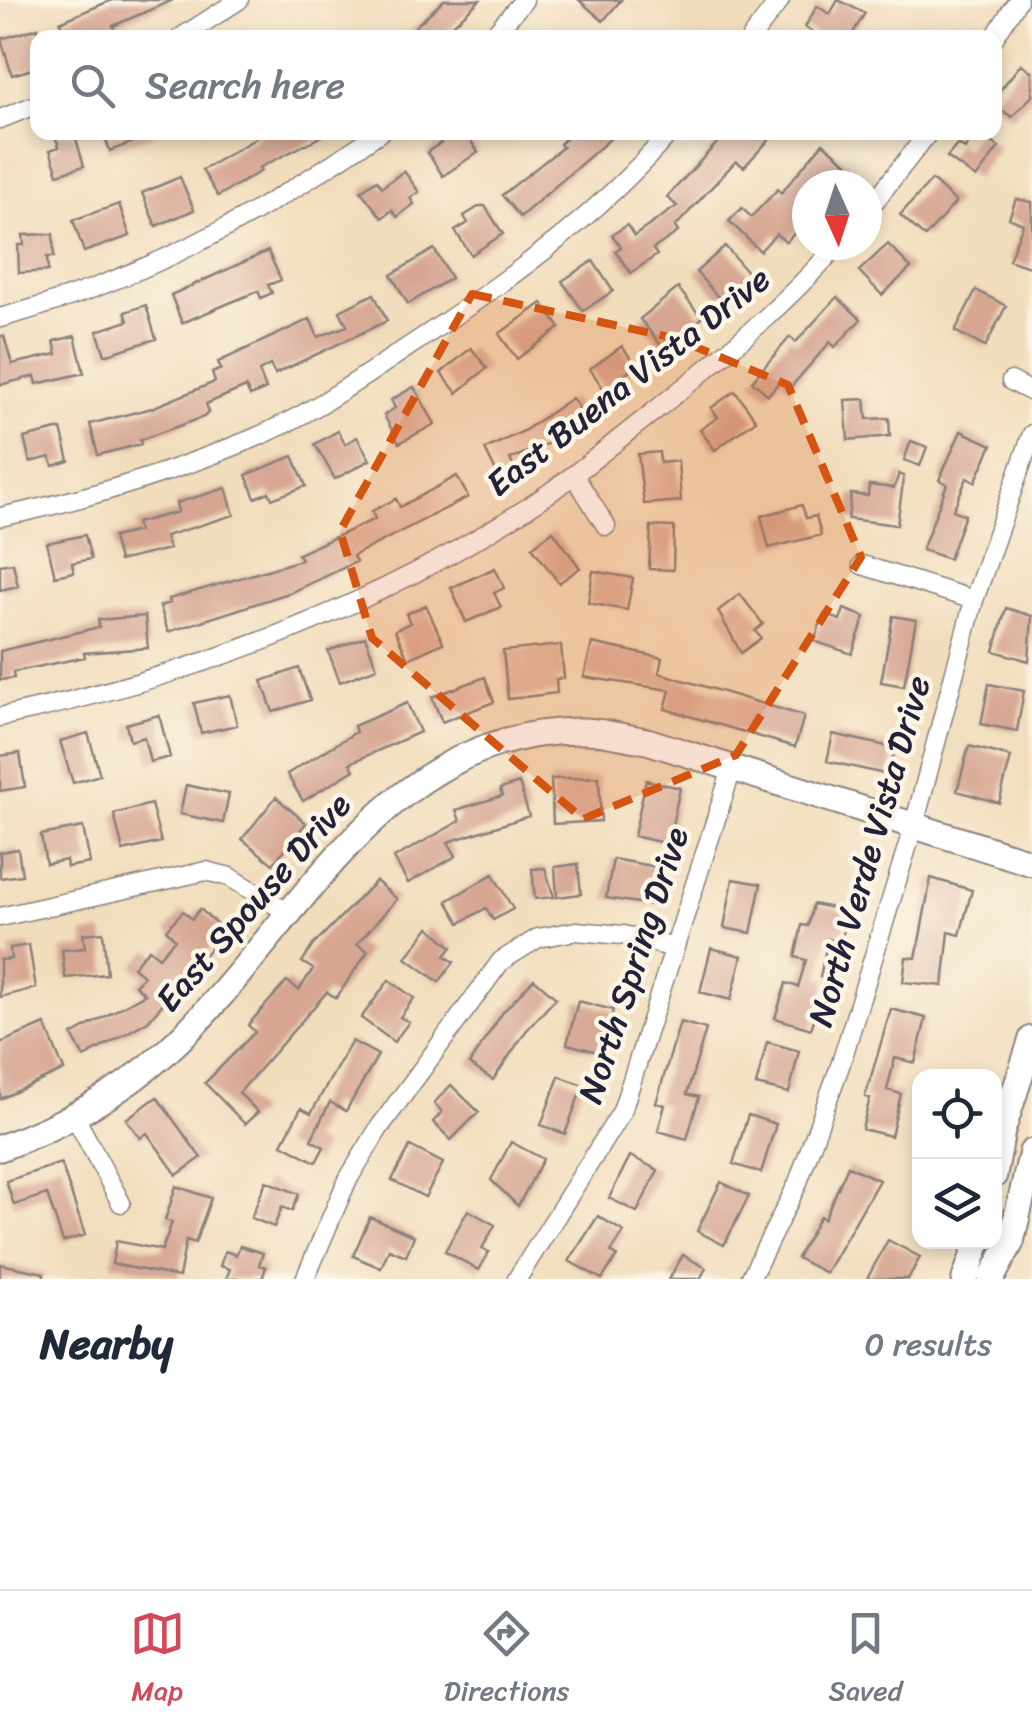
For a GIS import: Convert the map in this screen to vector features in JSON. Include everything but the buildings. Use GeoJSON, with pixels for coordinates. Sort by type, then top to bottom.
{"type":"FeatureCollection","features":[{"type":"Feature","properties":{"kind":"main road","name":"East Spouse Drive"},"geometry":{"type":"LineString","coordinates":[[0,1148],[74,1115],[162,1056],[218,1000],[372,816],[418,782],[484,752],[530,737],[587,732],[647,741],[1032,863]]}},
{"type":"Feature","properties":{"kind":"main road"},"geometry":{"type":"LineString","coordinates":[[997,1159],[1002,1131],[1032,1040]]}},
{"type":"Feature","properties":{"kind":"main road"},"geometry":{"type":"LineString","coordinates":[[991,1279],[1011,1242],[1032,1152]]}},
{"type":"Feature","properties":{"kind":"main road"},"geometry":{"type":"LineString","coordinates":[[965,1279],[976,1249]]}},
{"type":"Feature","properties":{"kind":"street"},"geometry":{"type":"LineString","coordinates":[[192,30],[239,0]]}},
{"type":"Feature","properties":{"kind":"street"},"geometry":{"type":"LineString","coordinates":[[498,30],[524,0]]}},
{"type":"Feature","properties":{"kind":"street"},"geometry":{"type":"LineString","coordinates":[[756,30],[780,0]]}},
{"type":"Feature","properties":{"kind":"street"},"geometry":{"type":"LineString","coordinates":[[999,30],[1018,0]]}},
{"type":"Feature","properties":{"kind":"street"},"geometry":{"type":"LineString","coordinates":[[0,119],[30,107]]}},
{"type":"Feature","properties":{"kind":"street"},"geometry":{"type":"LineString","coordinates":[[0,318],[128,278],[273,205],[368,140]]}},
{"type":"Feature","properties":{"kind":"street"},"geometry":{"type":"LineString","coordinates":[[0,517],[80,500],[250,440],[354,383],[464,310],[570,230],[662,140]]}},
{"type":"Feature","properties":{"kind":"street"},"geometry":{"type":"LineString","coordinates":[[882,192],[922,140]]}},
{"type":"Feature","properties":{"kind":"street","name":"East Buena Vista Drive"},"geometry":{"type":"LineString","coordinates":[[0,717],[106,695],[264,644],[398,581],[512,518],[574,474],[742,339],[824,260]]}},
{"type":"Feature","properties":{"kind":"street"},"geometry":{"type":"LineString","coordinates":[[1011,381],[1032,392]]}},
{"type":"Feature","properties":{"kind":"street","name":"North Verde Vista Drive"},"geometry":{"type":"LineString","coordinates":[[750,1279],[797,1185],[841,1063],[914,824],[974,600],[1032,434]]}},
{"type":"Feature","properties":{"kind":"street"},"geometry":{"type":"LineString","coordinates":[[574,474],[606,526]]}},
{"type":"Feature","properties":{"kind":"street"},"geometry":{"type":"LineString","coordinates":[[862,565],[974,600]]}},
{"type":"Feature","properties":{"kind":"street","name":"North Spring Drive"},"geometry":{"type":"LineString","coordinates":[[517,1279],[622,1111],[733,766]]}},
{"type":"Feature","properties":{"kind":"street"},"geometry":{"type":"LineString","coordinates":[[0,917],[206,871],[230,877],[290,914]]}},
{"type":"Feature","properties":{"kind":"street"},"geometry":{"type":"LineString","coordinates":[[305,1279],[340,1194],[378,1128],[501,961],[538,938],[576,931],[622,935],[676,948]]}},
{"type":"Feature","properties":{"kind":"street"},"geometry":{"type":"LineString","coordinates":[[74,1115],[121,1202]]}},
{"type":"Feature","properties":{"kind":"highlighted area"},"geometry":{"type":"Polygon","coordinates":[[[472,294],[674,338],[788,385],[861,557],[736,755],[583,819],[372,638],[340,531],[472,294]]]}}]}
